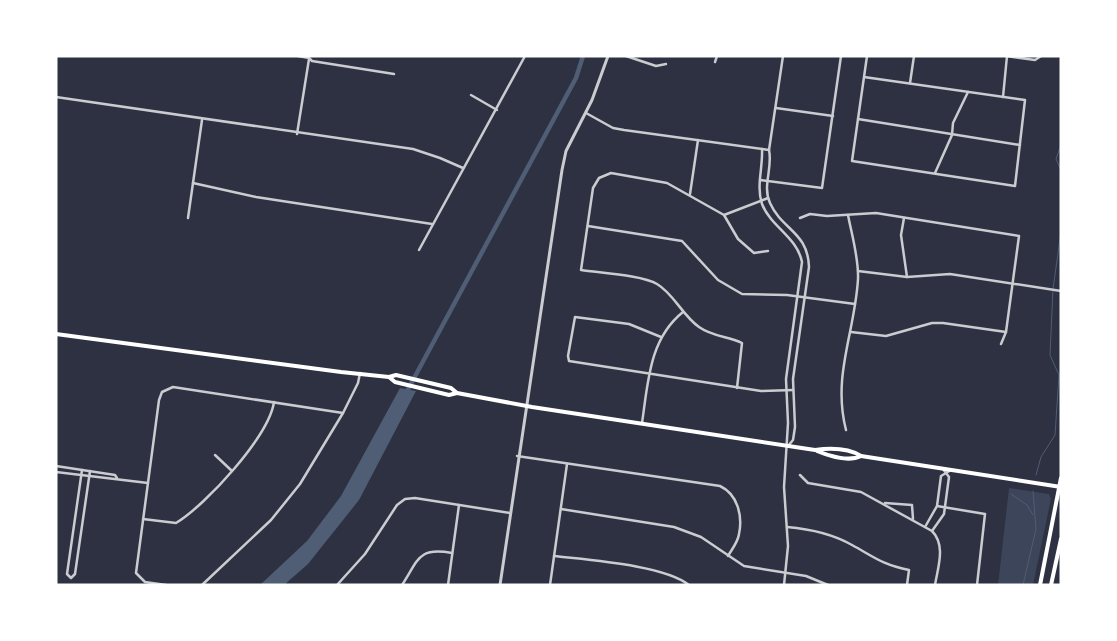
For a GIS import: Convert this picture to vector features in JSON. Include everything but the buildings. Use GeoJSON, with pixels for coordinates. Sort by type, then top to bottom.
{"type":"FeatureCollection","features":[{"type":"Feature","properties":{"kind":"main road"},"geometry":{"type":"LineString","coordinates":[[56,334],[389,377],[402,376],[450,388],[457,393]]}},
{"type":"Feature","properties":{"kind":"main road"},"geometry":{"type":"LineString","coordinates":[[389,377],[399,382],[449,394],[457,393],[525,406],[788,446],[855,452],[860,456],[1060,487]]}},
{"type":"Feature","properties":{"kind":"main road"},"geometry":{"type":"LineString","coordinates":[[1040,585],[1061,478]]}},
{"type":"Feature","properties":{"kind":"main road"},"geometry":{"type":"LineString","coordinates":[[1052,585],[1061,539]]}},
{"type":"Feature","properties":{"kind":"street"},"geometry":{"type":"LineString","coordinates":[[298,56],[309,57],[312,61],[394,74]]}},
{"type":"Feature","properties":{"kind":"street"},"geometry":{"type":"LineString","coordinates":[[419,250],[525,56]]}},
{"type":"Feature","properties":{"kind":"street"},"geometry":{"type":"LineString","coordinates":[[500,585],[517,456],[562,170],[566,152],[586,113],[608,56]]}},
{"type":"Feature","properties":{"kind":"street"},"geometry":{"type":"LineString","coordinates":[[626,56],[656,66],[666,64]]}},
{"type":"Feature","properties":{"kind":"street"},"geometry":{"type":"LineString","coordinates":[[714,62],[717,56]]}},
{"type":"Feature","properties":{"kind":"street"},"geometry":{"type":"LineString","coordinates":[[783,56],[768,150],[771,159],[768,198],[773,209],[796,232],[806,248],[809,267],[793,390],[795,427],[793,440],[788,446]]}},
{"type":"Feature","properties":{"kind":"street"},"geometry":{"type":"LineString","coordinates":[[760,180],[822,188],[841,56]]}},
{"type":"Feature","properties":{"kind":"street"},"geometry":{"type":"LineString","coordinates":[[864,77],[1025,100],[1015,186],[852,161],[858,119],[864,77],[867,56]]}},
{"type":"Feature","properties":{"kind":"street"},"geometry":{"type":"LineString","coordinates":[[910,83],[914,56]]}},
{"type":"Feature","properties":{"kind":"street"},"geometry":{"type":"LineString","coordinates":[[1003,97],[1007,56],[1035,60],[1041,56]]}},
{"type":"Feature","properties":{"kind":"street"},"geometry":{"type":"LineString","coordinates":[[297,134],[309,57]]}},
{"type":"Feature","properties":{"kind":"street"},"geometry":{"type":"LineString","coordinates":[[935,173],[952,135],[953,123],[968,92]]}},
{"type":"Feature","properties":{"kind":"street"},"geometry":{"type":"LineString","coordinates":[[471,95],[497,110]]}},
{"type":"Feature","properties":{"kind":"street"},"geometry":{"type":"LineString","coordinates":[[56,97],[135,107],[202,120],[413,150],[464,168]]}},
{"type":"Feature","properties":{"kind":"street"},"geometry":{"type":"LineString","coordinates":[[776,108],[833,116]]}},
{"type":"Feature","properties":{"kind":"street"},"geometry":{"type":"LineString","coordinates":[[586,113],[614,128],[768,150]]}},
{"type":"Feature","properties":{"kind":"street"},"geometry":{"type":"LineString","coordinates":[[858,119],[1020,145]]}},
{"type":"Feature","properties":{"kind":"street"},"geometry":{"type":"LineString","coordinates":[[188,218],[202,120]]}},
{"type":"Feature","properties":{"kind":"street"},"geometry":{"type":"LineString","coordinates":[[690,194],[698,140]]}},
{"type":"Feature","properties":{"kind":"street"},"geometry":{"type":"LineString","coordinates":[[762,149],[761,200],[768,215],[795,244],[801,256],[802,267],[786,372],[788,446],[784,487],[787,527],[784,585]]}},
{"type":"Feature","properties":{"kind":"street"},"geometry":{"type":"LineString","coordinates":[[737,388],[742,343],[710,334],[683,312],[665,290],[655,282],[581,270],[593,188],[599,178],[611,173],[656,179],[690,194],[724,215],[729,226],[746,248],[754,253],[768,251]]}},
{"type":"Feature","properties":{"kind":"street"},"geometry":{"type":"LineString","coordinates":[[193,183],[256,196],[432,224]]}},
{"type":"Feature","properties":{"kind":"street"},"geometry":{"type":"LineString","coordinates":[[724,215],[768,198]]}},
{"type":"Feature","properties":{"kind":"street"},"geometry":{"type":"LineString","coordinates":[[800,218],[810,214],[848,215],[864,212],[1019,236],[1006,332],[1001,344]]}},
{"type":"Feature","properties":{"kind":"street"},"geometry":{"type":"LineString","coordinates":[[846,430],[840,380],[851,332],[858,271],[848,215]]}},
{"type":"Feature","properties":{"kind":"street"},"geometry":{"type":"LineString","coordinates":[[904,218],[901,235],[907,277]]}},
{"type":"Feature","properties":{"kind":"street"},"geometry":{"type":"LineString","coordinates":[[588,226],[682,241],[718,280],[735,291],[751,296],[779,294],[855,304]]}},
{"type":"Feature","properties":{"kind":"street"},"geometry":{"type":"LineString","coordinates":[[858,271],[907,277],[950,274],[1061,290]]}},
{"type":"Feature","properties":{"kind":"street"},"geometry":{"type":"LineString","coordinates":[[642,423],[654,352],[673,319],[683,312]]}},
{"type":"Feature","properties":{"kind":"street"},"geometry":{"type":"LineString","coordinates":[[661,337],[629,324],[575,317],[569,347],[569,361],[767,392],[793,390]]}},
{"type":"Feature","properties":{"kind":"street"},"geometry":{"type":"LineString","coordinates":[[851,332],[886,336],[932,323],[943,323],[1006,332]]}},
{"type":"Feature","properties":{"kind":"street"},"geometry":{"type":"LineString","coordinates":[[202,585],[287,502],[316,461],[343,413],[358,382],[360,373]]}},
{"type":"Feature","properties":{"kind":"street"},"geometry":{"type":"LineString","coordinates":[[166,585],[145,582],[136,573],[159,400],[162,392],[173,387],[343,413]]}},
{"type":"Feature","properties":{"kind":"street"},"geometry":{"type":"LineString","coordinates":[[142,519],[176,523],[211,493],[232,471],[260,435],[271,414],[274,402]]}},
{"type":"Feature","properties":{"kind":"street"},"geometry":{"type":"LineString","coordinates":[[215,455],[232,471]]}},
{"type":"Feature","properties":{"kind":"street"},"geometry":{"type":"LineString","coordinates":[[517,456],[699,483],[726,489],[736,501],[739,534],[728,556]]}},
{"type":"Feature","properties":{"kind":"street"},"geometry":{"type":"LineString","coordinates":[[550,585],[567,464]]}},
{"type":"Feature","properties":{"kind":"street"},"geometry":{"type":"LineString","coordinates":[[56,466],[115,474],[117,478]]}},
{"type":"Feature","properties":{"kind":"street"},"geometry":{"type":"LineString","coordinates":[[932,531],[944,514],[949,477],[942,468]]}},
{"type":"Feature","properties":{"kind":"street"},"geometry":{"type":"LineString","coordinates":[[925,527],[937,506],[941,476],[952,469]]}},
{"type":"Feature","properties":{"kind":"street"},"geometry":{"type":"LineString","coordinates":[[82,470],[67,574],[71,578],[75,574],[80,529],[90,471]]}},
{"type":"Feature","properties":{"kind":"street"},"geometry":{"type":"LineString","coordinates":[[56,472],[148,483]]}},
{"type":"Feature","properties":{"kind":"street"},"geometry":{"type":"LineString","coordinates":[[800,475],[808,483],[861,492],[932,531],[937,536],[940,547],[935,585]]}},
{"type":"Feature","properties":{"kind":"street"},"geometry":{"type":"LineString","coordinates":[[939,492],[947,493]]}},
{"type":"Feature","properties":{"kind":"street"},"geometry":{"type":"LineString","coordinates":[[337,585],[365,554],[397,505],[406,499],[415,498],[510,513]]}},
{"type":"Feature","properties":{"kind":"street"},"geometry":{"type":"LineString","coordinates":[[884,504],[912,505],[912,519]]}},
{"type":"Feature","properties":{"kind":"street"},"geometry":{"type":"LineString","coordinates":[[448,585],[459,505]]}},
{"type":"Feature","properties":{"kind":"street"},"geometry":{"type":"LineString","coordinates":[[937,506],[985,514],[977,585]]}},
{"type":"Feature","properties":{"kind":"street"},"geometry":{"type":"LineString","coordinates":[[561,510],[674,527],[700,537],[744,566],[806,576],[828,585]]}},
{"type":"Feature","properties":{"kind":"street"},"geometry":{"type":"LineString","coordinates":[[787,527],[819,531],[831,535],[886,565],[909,570],[907,585]]}},
{"type":"Feature","properties":{"kind":"street"},"geometry":{"type":"LineString","coordinates":[[75,528],[80,529]]}},
{"type":"Feature","properties":{"kind":"street"},"geometry":{"type":"LineString","coordinates":[[402,585],[422,555],[437,550],[452,553]]}},
{"type":"Feature","properties":{"kind":"street"},"geometry":{"type":"LineString","coordinates":[[554,556],[652,570],[675,577],[689,585]]}},
{"type":"Feature","properties":{"kind":"shaded area"},"geometry":{"type":"Polygon","coordinates":[[[400,388],[416,391],[359,500],[308,564],[284,585],[260,585],[307,541],[341,496],[400,388]]]}},
{"type":"Feature","properties":{"kind":"shaded area"},"geometry":{"type":"Polygon","coordinates":[[[1009,488],[1049,494],[1051,499],[1033,585],[998,585],[1009,488]]]}},
{"type":"Feature","properties":{"kind":"waterway"},"geometry":{"type":"LineString","coordinates":[[406,393],[576,78],[583,56]]}},
{"type":"Feature","properties":{"kind":"waterway"},"geometry":{"type":"LineString","coordinates":[[1061,145],[1056,159],[1061,170]]}},
{"type":"Feature","properties":{"kind":"waterway"},"geometry":{"type":"LineString","coordinates":[[1036,475],[1041,457],[1055,435],[1059,375],[1050,355],[1053,289],[1061,232]]}},
{"type":"Feature","properties":{"kind":"waterway"},"geometry":{"type":"LineString","coordinates":[[1023,585],[1036,529],[1033,491]]}},
{"type":"Feature","properties":{"kind":"waterway"},"geometry":{"type":"LineString","coordinates":[[1011,494],[1027,505],[1033,515]]}}]}
